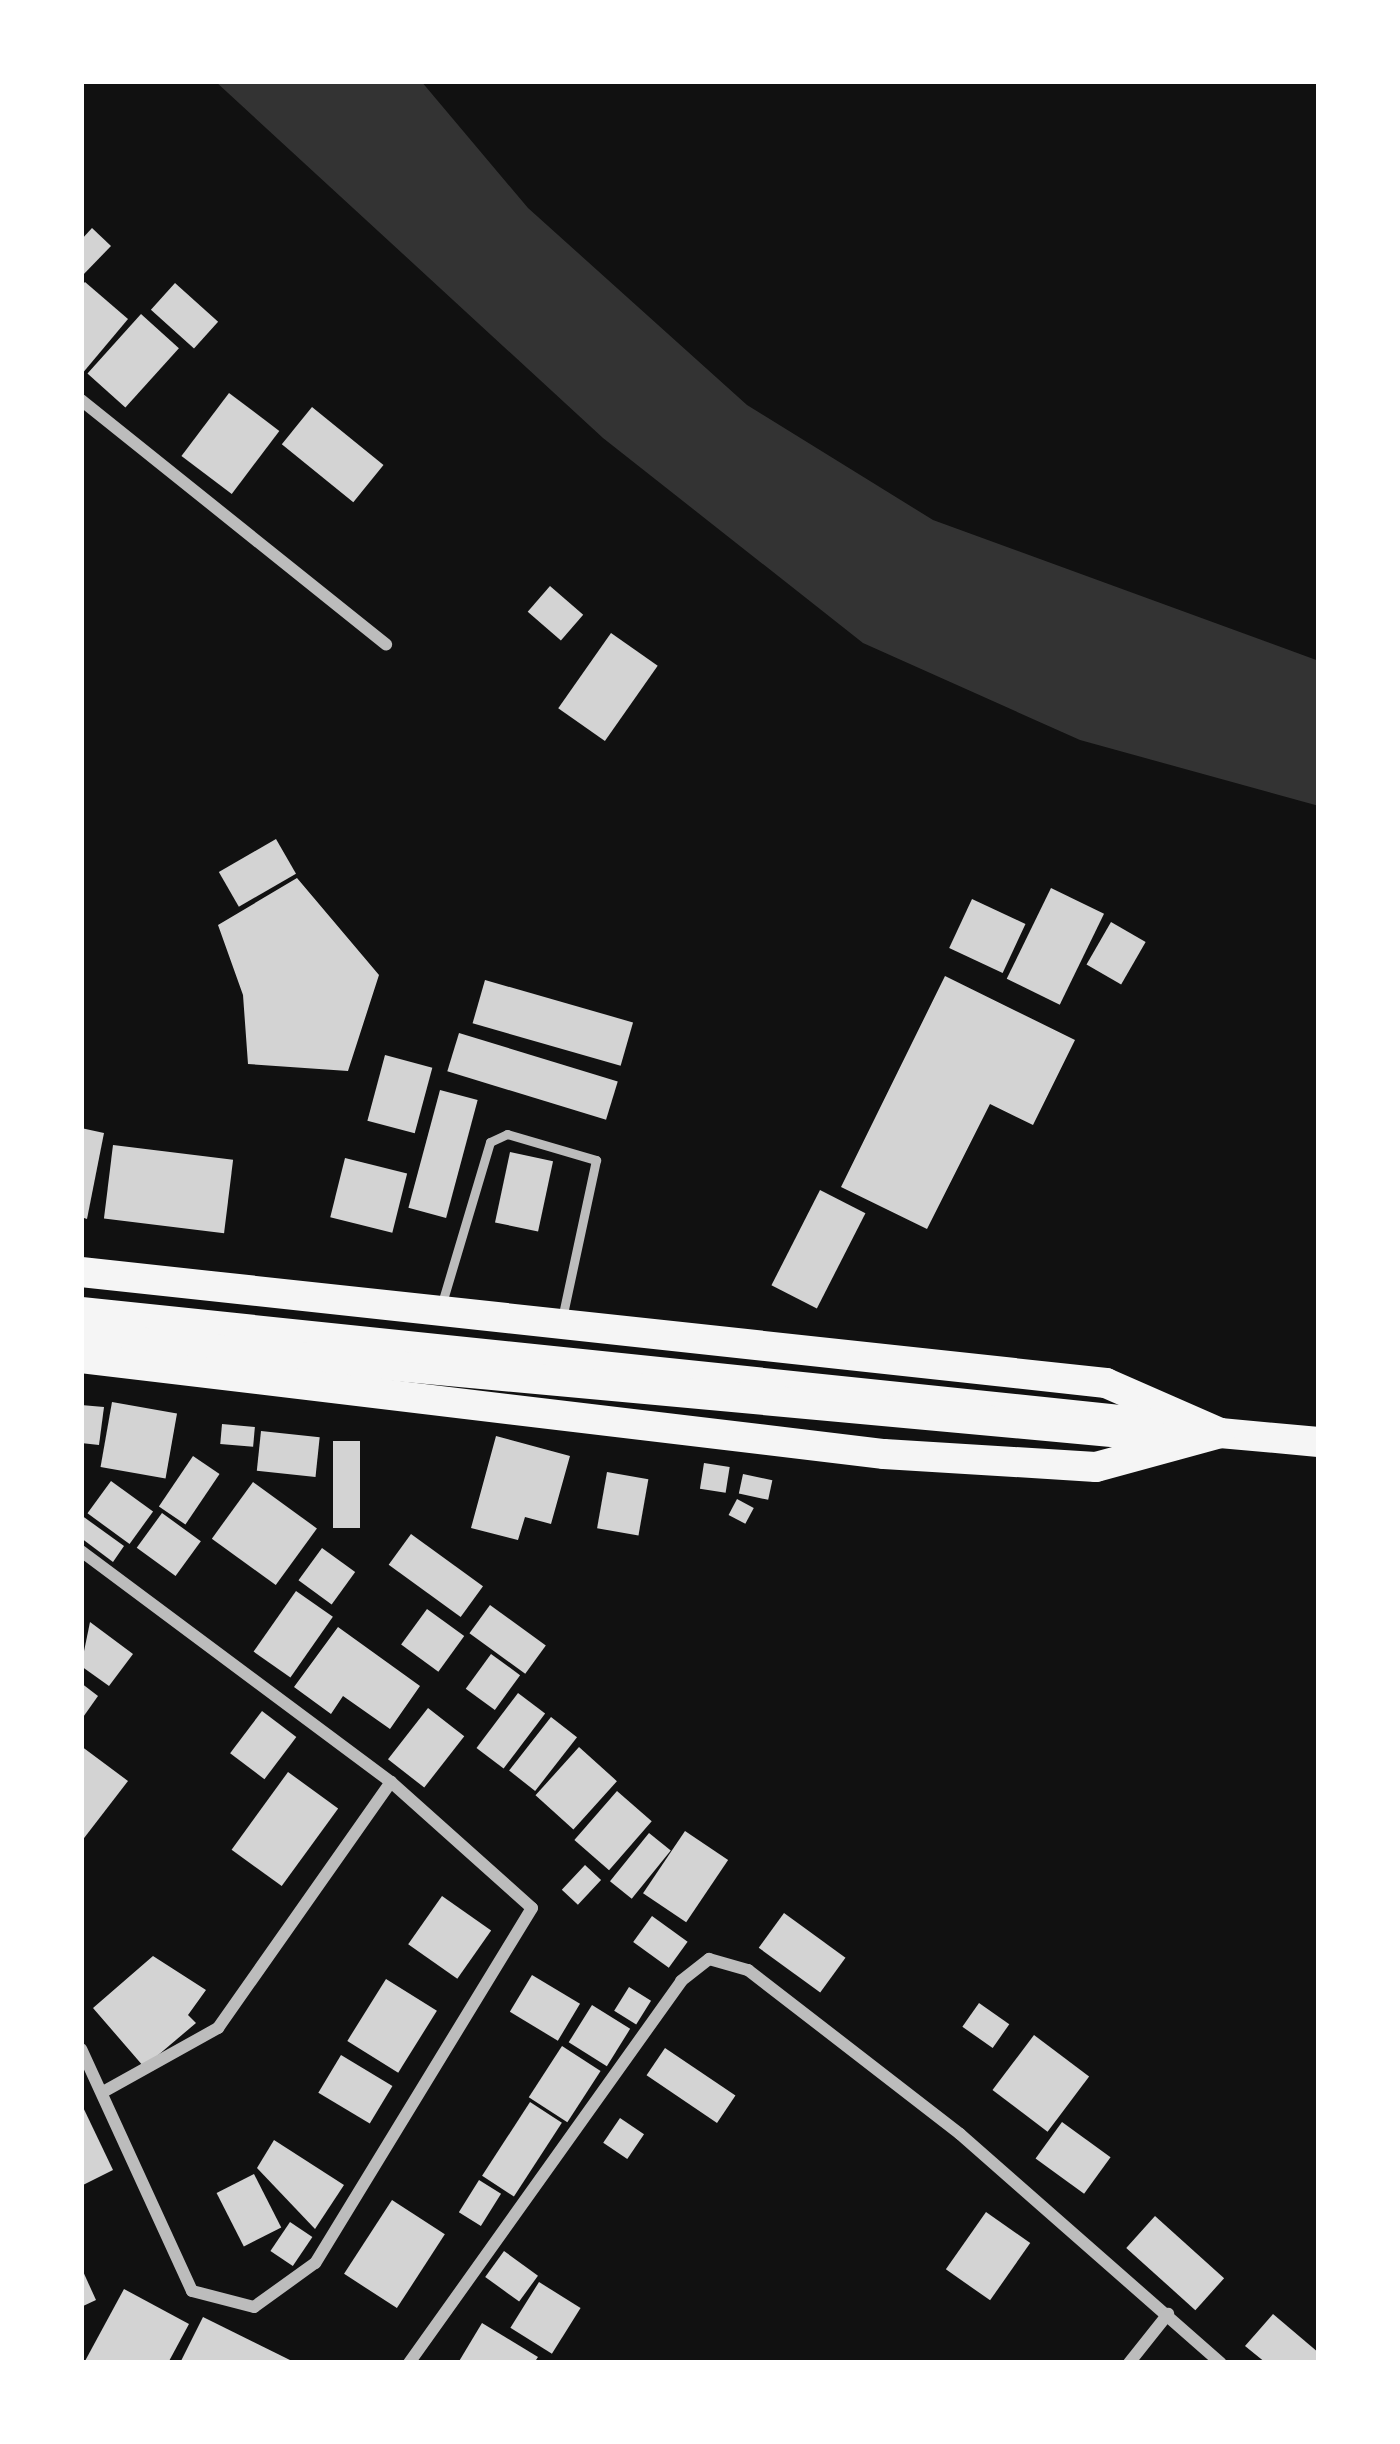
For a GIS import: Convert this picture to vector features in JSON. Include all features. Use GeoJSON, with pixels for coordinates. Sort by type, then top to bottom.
{"type":"FeatureCollection","features":[{"type":"Feature","properties":{"kind":"main road"},"geometry":{"type":"LineString","coordinates":[[81,1272],[1106,1383],[1220,1433]]}},
{"type":"Feature","properties":{"kind":"main road"},"geometry":{"type":"LineString","coordinates":[[81,1312],[1319,1442]]}},
{"type":"Feature","properties":{"kind":"main road"},"geometry":{"type":"LineString","coordinates":[[81,1337],[1097,1438],[1220,1433]]}},
{"type":"Feature","properties":{"kind":"main road"},"geometry":{"type":"LineString","coordinates":[[81,1358],[884,1454],[1096,1467],[1220,1433]]}},
{"type":"Feature","properties":{"kind":"street"},"geometry":{"type":"LineString","coordinates":[[81,400],[386,644]]}},
{"type":"Feature","properties":{"kind":"street"},"geometry":{"type":"LineString","coordinates":[[81,1551],[391,1782],[518,1885],[530,1922],[298,2282],[254,2307],[192,2291],[81,2049]]}},
{"type":"Feature","properties":{"kind":"street"},"geometry":{"type":"LineString","coordinates":[[104,2092],[218,2028],[391,1782]]}},
{"type":"Feature","properties":{"kind":"street"},"geometry":{"type":"LineString","coordinates":[[409,2363],[681,1981],[709,1959],[748,1970],[960,2134],[1221,2363]]}},
{"type":"Feature","properties":{"kind":"street"},"geometry":{"type":"LineString","coordinates":[[1130,2363],[1168,2314]]}},
{"type":"Feature","properties":{"kind":"lane"},"geometry":{"type":"LineString","coordinates":[[440,1310],[490,1142],[507,1134],[581,1152],[598,1167],[560,1323]]}},
{"type":"Feature","properties":{"kind":"shaded area"},"geometry":{"type":"Polygon","coordinates":[[[215,81],[421,81],[528,208],[747,405],[933,520],[1319,661],[1319,806],[1080,740],[863,643],[603,438],[215,81]]]}},
{"type":"Feature","properties":{"kind":"building"},"geometry":{"type":"Polygon","coordinates":[[[92,228],[111,246],[81,277],[81,240],[92,228]]]}},
{"type":"Feature","properties":{"kind":"building"},"geometry":{"type":"Polygon","coordinates":[[[85,282],[128,319],[81,375],[81,286],[85,282]]]}},
{"type":"Feature","properties":{"kind":"building"},"geometry":{"type":"Polygon","coordinates":[[[175,283],[218,322],[194,349],[151,310],[175,283]]]}},
{"type":"Feature","properties":{"kind":"building"},"geometry":{"type":"Polygon","coordinates":[[[141,314],[179,348],[125,408],[87,373],[141,314]]]}},
{"type":"Feature","properties":{"kind":"building"},"geometry":{"type":"Polygon","coordinates":[[[229,393],[279,431],[232,494],[181,456],[229,393]]]}},
{"type":"Feature","properties":{"kind":"building"},"geometry":{"type":"Polygon","coordinates":[[[312,407],[383,465],[353,502],[282,444],[312,407]]]}},
{"type":"Feature","properties":{"kind":"building"},"geometry":{"type":"Polygon","coordinates":[[[550,586],[583,615],[561,641],[528,612],[550,586]]]}},
{"type":"Feature","properties":{"kind":"building"},"geometry":{"type":"Polygon","coordinates":[[[611,633],[658,666],[605,741],[558,708],[611,633]]]}},
{"type":"Feature","properties":{"kind":"building"},"geometry":{"type":"Polygon","coordinates":[[[276,839],[296,874],[239,907],[219,872],[276,839]]]}},
{"type":"Feature","properties":{"kind":"building"},"geometry":{"type":"Polygon","coordinates":[[[297,878],[379,975],[348,1071],[248,1064],[243,995],[218,925],[297,878]]]}},
{"type":"Feature","properties":{"kind":"building"},"geometry":{"type":"Polygon","coordinates":[[[1051,888],[1104,914],[1060,1005],[1007,979],[1051,888]]]}},
{"type":"Feature","properties":{"kind":"building"},"geometry":{"type":"Polygon","coordinates":[[[972,899],[1025,924],[1003,973],[949,948],[972,899]]]}},
{"type":"Feature","properties":{"kind":"building"},"geometry":{"type":"Polygon","coordinates":[[[1111,922],[1146,942],[1121,984],[1086,964],[1111,922]]]}},
{"type":"Feature","properties":{"kind":"building"},"geometry":{"type":"Polygon","coordinates":[[[945,976],[1075,1040],[1033,1125],[990,1104],[927,1229],[841,1187],[945,976]]]}},
{"type":"Feature","properties":{"kind":"building"},"geometry":{"type":"Polygon","coordinates":[[[485,980],[633,1022],[621,1066],[473,1023],[485,980]]]}},
{"type":"Feature","properties":{"kind":"building"},"geometry":{"type":"Polygon","coordinates":[[[459,1033],[618,1082],[606,1120],[447,1071],[459,1033]]]}},
{"type":"Feature","properties":{"kind":"building"},"geometry":{"type":"Polygon","coordinates":[[[385,1055],[432,1068],[415,1133],[367,1121],[385,1055]]]}},
{"type":"Feature","properties":{"kind":"building"},"geometry":{"type":"Polygon","coordinates":[[[440,1090],[478,1100],[446,1218],[408,1208],[440,1090]]]}},
{"type":"Feature","properties":{"kind":"building"},"geometry":{"type":"Polygon","coordinates":[[[81,1128],[104,1133],[87,1219],[81,1217],[81,1128]]]}},
{"type":"Feature","properties":{"kind":"building"},"geometry":{"type":"Polygon","coordinates":[[[113,1145],[233,1160],[224,1233],[104,1218],[113,1145]]]}},
{"type":"Feature","properties":{"kind":"building"},"geometry":{"type":"Polygon","coordinates":[[[510,1152],[553,1161],[538,1232],[495,1222],[510,1152]]]}},
{"type":"Feature","properties":{"kind":"building"},"geometry":{"type":"Polygon","coordinates":[[[345,1158],[407,1173],[392,1233],[330,1217],[345,1158]]]}},
{"type":"Feature","properties":{"kind":"building"},"geometry":{"type":"Polygon","coordinates":[[[820,1190],[865,1213],[817,1308],[771,1285],[820,1190]]]}},
{"type":"Feature","properties":{"kind":"building"},"geometry":{"type":"Polygon","coordinates":[[[112,1402],[177,1413],[166,1478],[101,1467],[112,1402]]]}},
{"type":"Feature","properties":{"kind":"building"},"geometry":{"type":"Polygon","coordinates":[[[81,1405],[104,1407],[99,1445],[81,1443],[81,1405]]]}},
{"type":"Feature","properties":{"kind":"building"},"geometry":{"type":"Polygon","coordinates":[[[222,1424],[255,1427],[253,1447],[220,1444],[222,1424]]]}},
{"type":"Feature","properties":{"kind":"building"},"geometry":{"type":"Polygon","coordinates":[[[261,1431],[320,1437],[315,1477],[257,1471],[261,1431]]]}},
{"type":"Feature","properties":{"kind":"building"},"geometry":{"type":"Polygon","coordinates":[[[496,1436],[570,1456],[551,1524],[525,1517],[518,1540],[471,1528],[496,1436]]]}},
{"type":"Feature","properties":{"kind":"building"},"geometry":{"type":"Polygon","coordinates":[[[333,1441],[360,1441],[360,1528],[333,1528],[333,1441]]]}},
{"type":"Feature","properties":{"kind":"building"},"geometry":{"type":"Polygon","coordinates":[[[193,1456],[220,1474],[185,1524],[159,1507],[193,1456]]]}},
{"type":"Feature","properties":{"kind":"building"},"geometry":{"type":"Polygon","coordinates":[[[704,1463],[730,1467],[726,1493],[700,1489],[704,1463]]]}},
{"type":"Feature","properties":{"kind":"building"},"geometry":{"type":"Polygon","coordinates":[[[607,1472],[648,1479],[638,1535],[597,1528],[607,1472]]]}},
{"type":"Feature","properties":{"kind":"building"},"geometry":{"type":"Polygon","coordinates":[[[743,1474],[772,1480],[768,1500],[739,1494],[743,1474]]]}},
{"type":"Feature","properties":{"kind":"building"},"geometry":{"type":"Polygon","coordinates":[[[111,1481],[153,1512],[130,1544],[87,1513],[111,1481]]]}},
{"type":"Feature","properties":{"kind":"building"},"geometry":{"type":"Polygon","coordinates":[[[253,1482],[317,1528],[276,1585],[212,1539],[253,1482]]]}},
{"type":"Feature","properties":{"kind":"building"},"geometry":{"type":"Polygon","coordinates":[[[737,1499],[754,1508],[745,1524],[729,1515],[737,1499]]]}},
{"type":"Feature","properties":{"kind":"building"},"geometry":{"type":"Polygon","coordinates":[[[162,1513],[201,1541],[176,1576],[137,1548],[162,1513]]]}},
{"type":"Feature","properties":{"kind":"building"},"geometry":{"type":"Polygon","coordinates":[[[81,1515],[124,1546],[113,1562],[81,1538],[81,1515]]]}},
{"type":"Feature","properties":{"kind":"building"},"geometry":{"type":"Polygon","coordinates":[[[411,1534],[483,1586],[461,1617],[389,1565],[411,1534]]]}},
{"type":"Feature","properties":{"kind":"building"},"geometry":{"type":"Polygon","coordinates":[[[322,1548],[355,1572],[332,1604],[298,1580],[322,1548]]]}},
{"type":"Feature","properties":{"kind":"building"},"geometry":{"type":"Polygon","coordinates":[[[296,1591],[333,1617],[290,1677],[254,1652],[296,1591]]]}},
{"type":"Feature","properties":{"kind":"building"},"geometry":{"type":"Polygon","coordinates":[[[490,1605],[546,1646],[525,1674],[469,1633],[490,1605]]]}},
{"type":"Feature","properties":{"kind":"building"},"geometry":{"type":"Polygon","coordinates":[[[427,1609],[464,1636],[438,1672],[401,1645],[427,1609]]]}},
{"type":"Feature","properties":{"kind":"building"},"geometry":{"type":"Polygon","coordinates":[[[90,1622],[133,1654],[109,1686],[81,1666],[90,1622]]]}},
{"type":"Feature","properties":{"kind":"building"},"geometry":{"type":"Polygon","coordinates":[[[338,1627],[420,1686],[390,1729],[343,1696],[331,1714],[294,1687],[338,1627]]]}},
{"type":"Feature","properties":{"kind":"building"},"geometry":{"type":"Polygon","coordinates":[[[491,1654],[520,1675],[495,1710],[466,1689],[491,1654]]]}},
{"type":"Feature","properties":{"kind":"building"},"geometry":{"type":"Polygon","coordinates":[[[81,1683],[98,1696],[81,1720],[81,1683]]]}},
{"type":"Feature","properties":{"kind":"building"},"geometry":{"type":"Polygon","coordinates":[[[518,1693],[545,1713],[504,1769],[476,1748],[518,1693]]]}},
{"type":"Feature","properties":{"kind":"building"},"geometry":{"type":"Polygon","coordinates":[[[428,1708],[464,1736],[424,1788],[388,1759],[428,1708]]]}},
{"type":"Feature","properties":{"kind":"building"},"geometry":{"type":"Polygon","coordinates":[[[262,1711],[296,1737],[264,1779],[230,1753],[262,1711]]]}},
{"type":"Feature","properties":{"kind":"building"},"geometry":{"type":"Polygon","coordinates":[[[551,1717],[577,1737],[535,1791],[509,1771],[551,1717]]]}},
{"type":"Feature","properties":{"kind":"building"},"geometry":{"type":"Polygon","coordinates":[[[81,1746],[128,1781],[81,1842],[81,1746]]]}},
{"type":"Feature","properties":{"kind":"building"},"geometry":{"type":"Polygon","coordinates":[[[579,1747],[617,1781],[573,1829],[536,1795],[579,1747]]]}},
{"type":"Feature","properties":{"kind":"building"},"geometry":{"type":"Polygon","coordinates":[[[288,1772],[338,1808],[282,1886],[232,1850],[288,1772]]]}},
{"type":"Feature","properties":{"kind":"building"},"geometry":{"type":"Polygon","coordinates":[[[617,1791],[652,1821],[609,1870],[574,1840],[617,1791]]]}},
{"type":"Feature","properties":{"kind":"building"},"geometry":{"type":"Polygon","coordinates":[[[685,1831],[728,1860],[686,1922],[643,1893],[685,1831]]]}},
{"type":"Feature","properties":{"kind":"building"},"geometry":{"type":"Polygon","coordinates":[[[649,1833],[671,1851],[632,1899],[610,1881],[649,1833]]]}},
{"type":"Feature","properties":{"kind":"building"},"geometry":{"type":"Polygon","coordinates":[[[585,1865],[601,1880],[578,1905],[562,1890],[585,1865]]]}},
{"type":"Feature","properties":{"kind":"building"},"geometry":{"type":"Polygon","coordinates":[[[442,1896],[491,1930],[457,1979],[408,1944],[442,1896]]]}},
{"type":"Feature","properties":{"kind":"building"},"geometry":{"type":"Polygon","coordinates":[[[784,1913],[845,1958],[820,1992],[759,1948],[784,1913]]]}},
{"type":"Feature","properties":{"kind":"building"},"geometry":{"type":"Polygon","coordinates":[[[652,1916],[688,1942],[669,1968],[633,1942],[652,1916]]]}},
{"type":"Feature","properties":{"kind":"building"},"geometry":{"type":"Polygon","coordinates":[[[153,1956],[206,1990],[188,2015],[196,2023],[144,2067],[93,2008],[153,1956]]]}},
{"type":"Feature","properties":{"kind":"building"},"geometry":{"type":"Polygon","coordinates":[[[532,1975],[580,2004],[558,2041],[510,2012],[532,1975]]]}},
{"type":"Feature","properties":{"kind":"building"},"geometry":{"type":"Polygon","coordinates":[[[386,1979],[437,2011],[398,2073],[347,2041],[386,1979]]]}},
{"type":"Feature","properties":{"kind":"building"},"geometry":{"type":"Polygon","coordinates":[[[629,1987],[651,2001],[636,2025],[614,2011],[629,1987]]]}},
{"type":"Feature","properties":{"kind":"building"},"geometry":{"type":"Polygon","coordinates":[[[979,2003],[1009,2024],[993,2048],[962,2027],[979,2003]]]}},
{"type":"Feature","properties":{"kind":"building"},"geometry":{"type":"Polygon","coordinates":[[[592,2005],[630,2029],[607,2066],[569,2042],[592,2005]]]}},
{"type":"Feature","properties":{"kind":"building"},"geometry":{"type":"Polygon","coordinates":[[[1034,2035],[1089,2077],[1048,2132],[992,2090],[1034,2035]]]}},
{"type":"Feature","properties":{"kind":"building"},"geometry":{"type":"Polygon","coordinates":[[[562,2046],[601,2071],[567,2122],[529,2097],[562,2046]]]}},
{"type":"Feature","properties":{"kind":"building"},"geometry":{"type":"Polygon","coordinates":[[[665,2048],[735,2096],[717,2123],[647,2075],[665,2048]]]}},
{"type":"Feature","properties":{"kind":"building"},"geometry":{"type":"Polygon","coordinates":[[[341,2055],[392,2086],[370,2124],[318,2093],[341,2055]]]}},
{"type":"Feature","properties":{"kind":"building"},"geometry":{"type":"Polygon","coordinates":[[[530,2102],[562,2123],[514,2196],[482,2176],[530,2102]]]}},
{"type":"Feature","properties":{"kind":"building"},"geometry":{"type":"Polygon","coordinates":[[[81,2103],[113,2170],[81,2186],[81,2103]]]}},
{"type":"Feature","properties":{"kind":"building"},"geometry":{"type":"Polygon","coordinates":[[[620,2118],[644,2134],[627,2159],[603,2143],[620,2118]]]}},
{"type":"Feature","properties":{"kind":"building"},"geometry":{"type":"Polygon","coordinates":[[[1062,2122],[1111,2157],[1084,2194],[1036,2158],[1062,2122]]]}},
{"type":"Feature","properties":{"kind":"building"},"geometry":{"type":"Polygon","coordinates":[[[274,2140],[344,2185],[315,2229],[257,2168],[274,2140]]]}},
{"type":"Feature","properties":{"kind":"building"},"geometry":{"type":"Polygon","coordinates":[[[254,2174],[281,2227],[244,2247],[217,2193],[254,2174]]]}},
{"type":"Feature","properties":{"kind":"building"},"geometry":{"type":"Polygon","coordinates":[[[479,2180],[501,2194],[481,2226],[459,2212],[479,2180]]]}},
{"type":"Feature","properties":{"kind":"building"},"geometry":{"type":"Polygon","coordinates":[[[392,2200],[445,2234],[397,2308],[344,2274],[392,2200]]]}},
{"type":"Feature","properties":{"kind":"building"},"geometry":{"type":"Polygon","coordinates":[[[986,2212],[1030,2243],[990,2300],[946,2269],[986,2212]]]}},
{"type":"Feature","properties":{"kind":"building"},"geometry":{"type":"Polygon","coordinates":[[[1155,2216],[1224,2278],[1195,2310],[1126,2248],[1155,2216]]]}},
{"type":"Feature","properties":{"kind":"building"},"geometry":{"type":"Polygon","coordinates":[[[290,2222],[312,2237],[293,2266],[270,2251],[290,2222]]]}},
{"type":"Feature","properties":{"kind":"building"},"geometry":{"type":"Polygon","coordinates":[[[504,2251],[538,2276],[519,2302],[485,2277],[504,2251]]]}},
{"type":"Feature","properties":{"kind":"building"},"geometry":{"type":"Polygon","coordinates":[[[81,2267],[96,2300],[81,2307],[81,2267]]]}},
{"type":"Feature","properties":{"kind":"building"},"geometry":{"type":"Polygon","coordinates":[[[539,2282],[581,2308],[552,2354],[510,2328],[539,2282]]]}},
{"type":"Feature","properties":{"kind":"building"},"geometry":{"type":"Polygon","coordinates":[[[124,2289],[189,2324],[168,2363],[85,2361],[124,2289]]]}},
{"type":"Feature","properties":{"kind":"building"},"geometry":{"type":"Polygon","coordinates":[[[1273,2314],[1319,2353],[1319,2363],[1266,2363],[1245,2346],[1273,2314]]]}},
{"type":"Feature","properties":{"kind":"building"},"geometry":{"type":"Polygon","coordinates":[[[203,2317],[296,2363],[180,2363],[203,2317]]]}},
{"type":"Feature","properties":{"kind":"building"},"geometry":{"type":"Polygon","coordinates":[[[482,2323],[538,2357],[534,2363],[458,2363],[482,2323]]]}}]}
